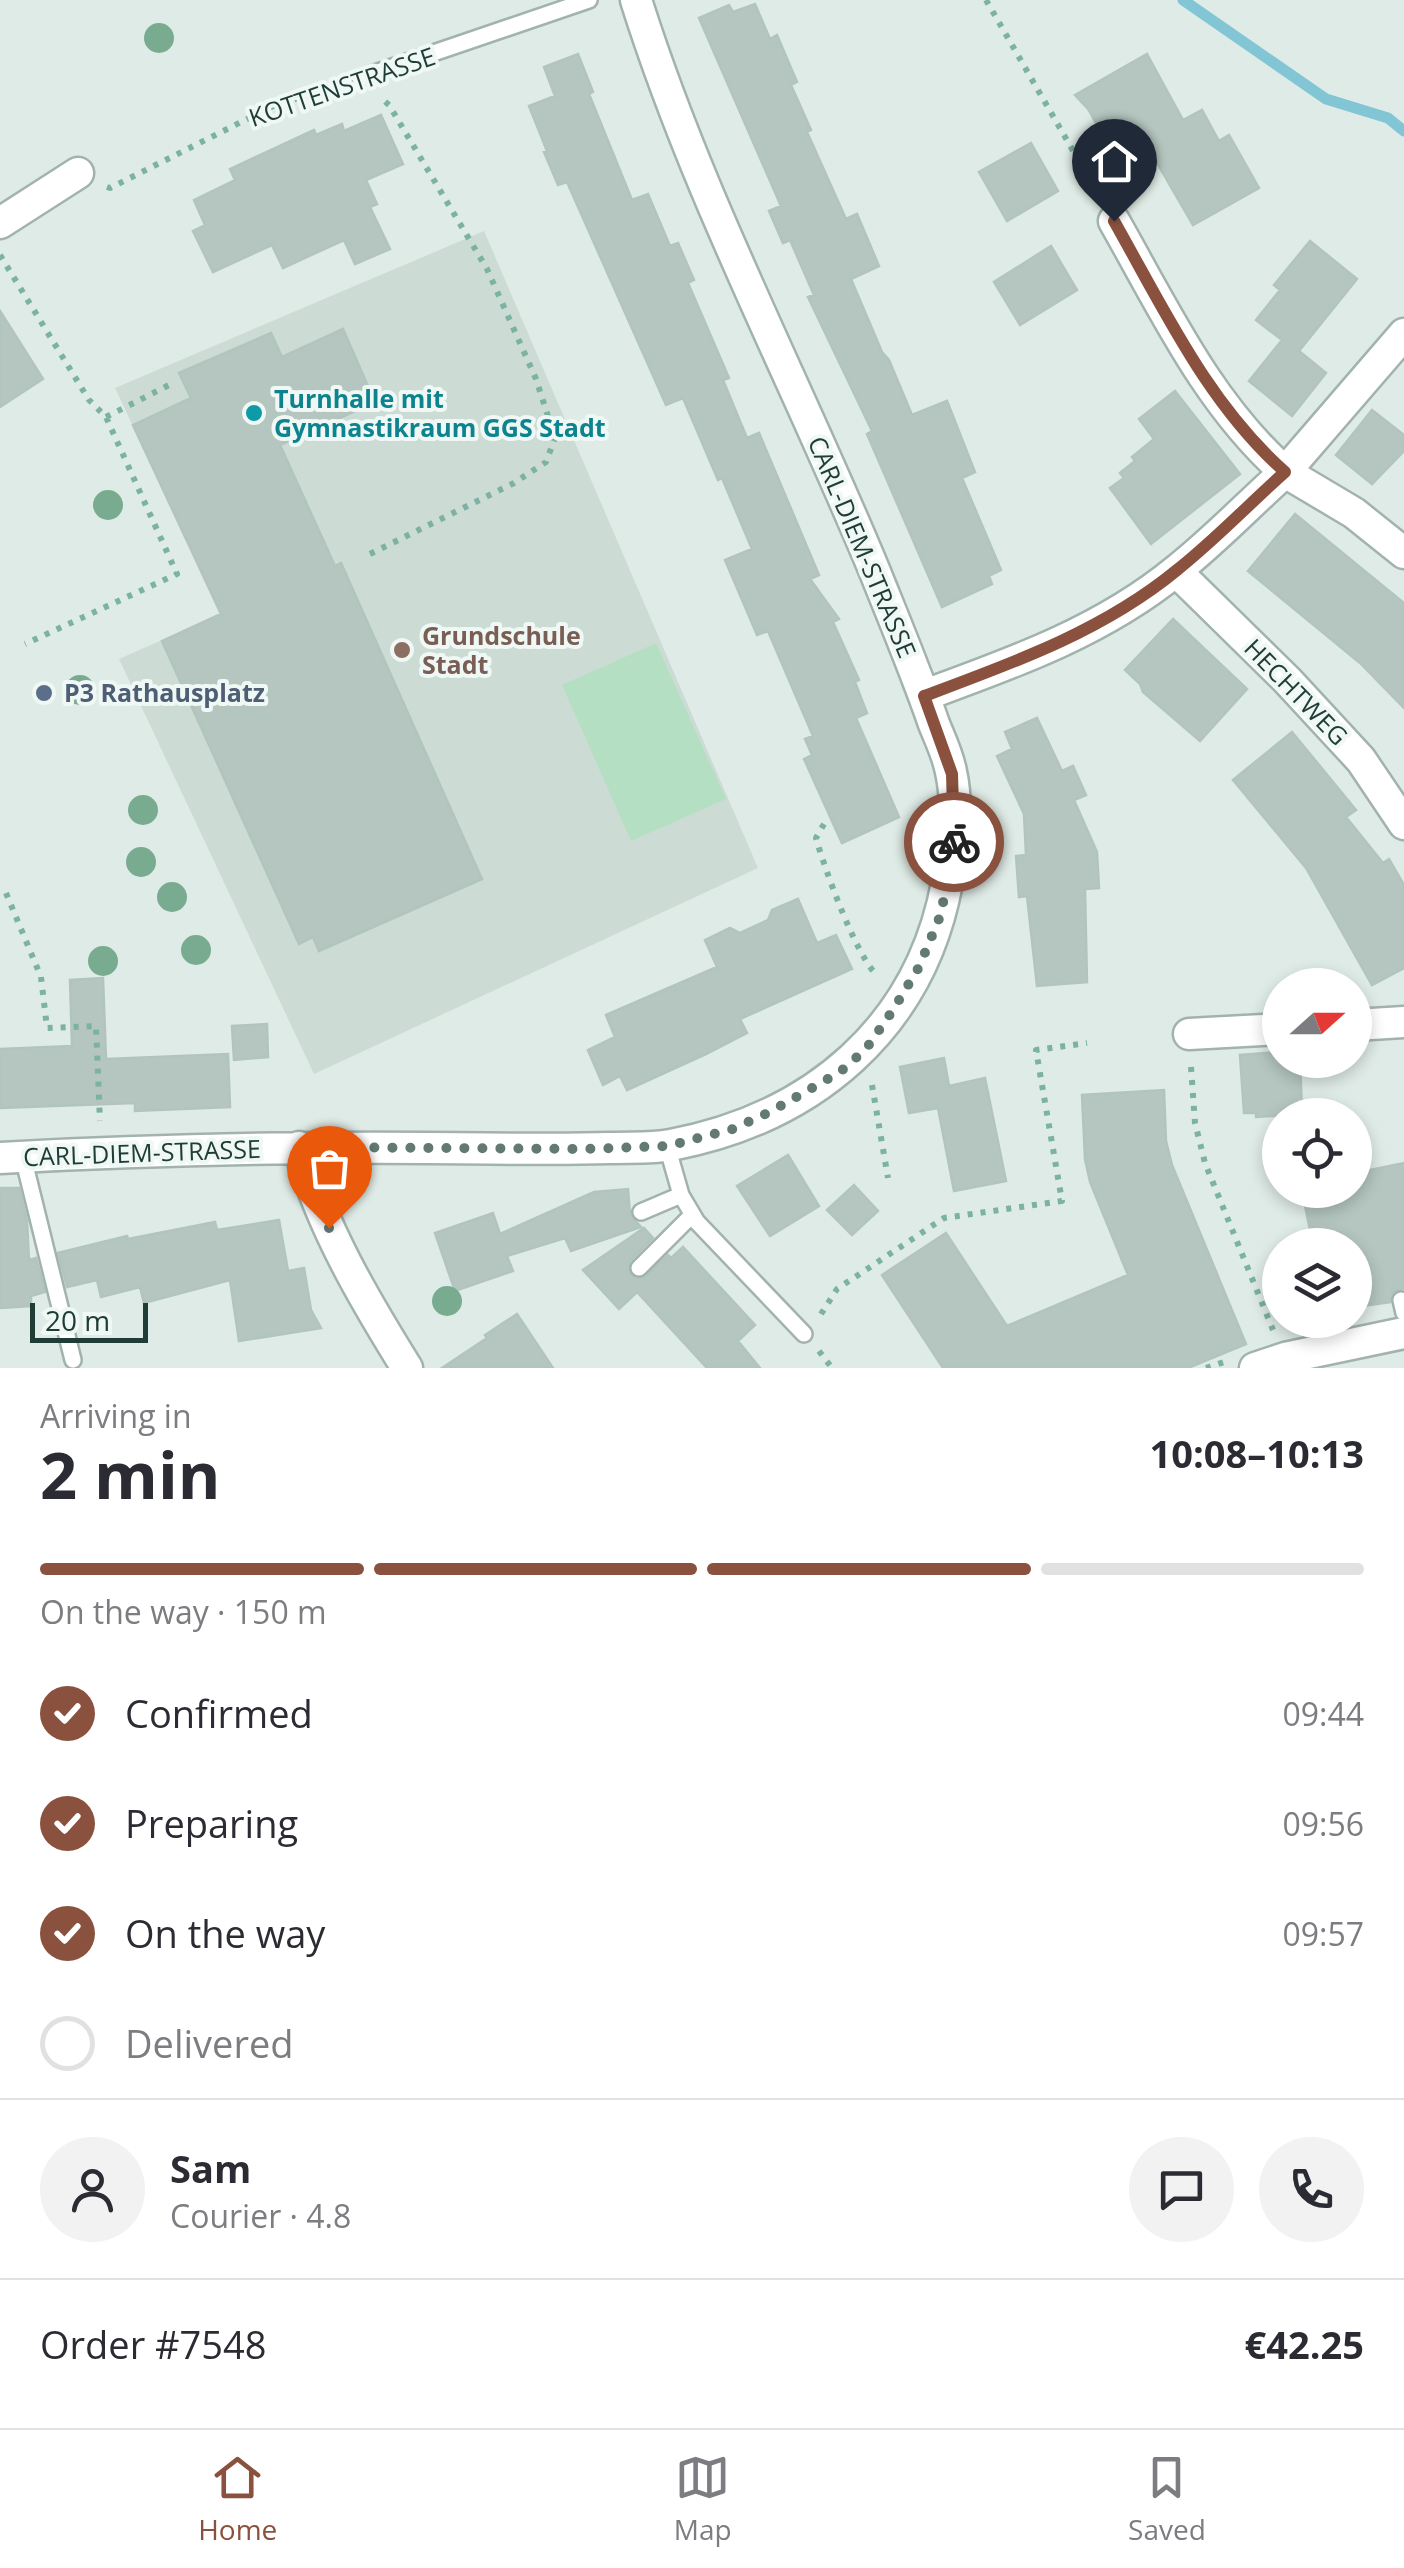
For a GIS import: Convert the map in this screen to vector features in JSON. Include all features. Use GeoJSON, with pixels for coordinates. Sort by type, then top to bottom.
{"type":"FeatureCollection","features":[{"type":"Feature","properties":{"kind":"street","name":"CARL-DIEM-STRASSE"},"geometry":{"type":"LineString","coordinates":[[12,1158],[299,1147],[668,1146],[733,1129],[840,1072],[866,1049],[919,967],[941,914],[954,846],[952,774],[862,542],[661,80],[636,0]]}},
{"type":"Feature","properties":{"kind":"street"},"geometry":{"type":"LineString","coordinates":[[0,223],[78,174]]}},
{"type":"Feature","properties":{"kind":"street"},"geometry":{"type":"LineString","coordinates":[[1114,221],[1225,410],[1260,450],[1285,472],[1354,513],[1404,552]]}},
{"type":"Feature","properties":{"kind":"street"},"geometry":{"type":"LineString","coordinates":[[924,696],[1052,648],[1176,571],[1285,472],[1404,334]]}},
{"type":"Feature","properties":{"kind":"street","name":"HECHTWEG"},"geometry":{"type":"LineString","coordinates":[[1176,571],[1288,681],[1360,760],[1404,824]]}},
{"type":"Feature","properties":{"kind":"street"},"geometry":{"type":"LineString","coordinates":[[1372,1024],[1404,1022]]}},
{"type":"Feature","properties":{"kind":"street"},"geometry":{"type":"LineString","coordinates":[[1188,1034],[1262,1030]]}},
{"type":"Feature","properties":{"kind":"street"},"geometry":{"type":"LineString","coordinates":[[299,1147],[308,1180],[329,1228],[407,1368]]}},
{"type":"Feature","properties":{"kind":"street"},"geometry":{"type":"LineString","coordinates":[[1255,1368],[1404,1333]]}},
{"type":"Feature","properties":{"kind":"lane","name":"KOTTENSTRASSE"},"geometry":{"type":"LineString","coordinates":[[360,78],[589,0]]}},
{"type":"Feature","properties":{"kind":"lane"},"geometry":{"type":"LineString","coordinates":[[668,1146],[681,1194],[692,1215],[804,1334]]}},
{"type":"Feature","properties":{"kind":"lane"},"geometry":{"type":"LineString","coordinates":[[12,1158],[73,1360]]}},
{"type":"Feature","properties":{"kind":"lane"},"geometry":{"type":"LineString","coordinates":[[641,1212],[681,1194]]}},
{"type":"Feature","properties":{"kind":"lane"},"geometry":{"type":"LineString","coordinates":[[640,1268],[692,1215]]}},
{"type":"Feature","properties":{"kind":"path"},"geometry":{"type":"LineString","coordinates":[[986,0],[1114,221]]}},
{"type":"Feature","properties":{"kind":"path","name":"KOTTENSTRASSE"},"geometry":{"type":"LineString","coordinates":[[78,174],[110,188],[270,107],[360,78]]}},
{"type":"Feature","properties":{"kind":"path"},"geometry":{"type":"LineString","coordinates":[[360,78],[388,105],[487,270],[536,378],[555,438],[546,462],[514,483],[370,554]]}},
{"type":"Feature","properties":{"kind":"path"},"geometry":{"type":"LineString","coordinates":[[0,255],[89,400],[106,417],[177,574],[24,644]]}},
{"type":"Feature","properties":{"kind":"path"},"geometry":{"type":"LineString","coordinates":[[106,417],[169,385]]}},
{"type":"Feature","properties":{"kind":"path"},"geometry":{"type":"LineString","coordinates":[[824,824],[816,838],[823,864],[857,947],[869,969],[882,980]]}},
{"type":"Feature","properties":{"kind":"path"},"geometry":{"type":"LineString","coordinates":[[6,893],[42,978],[47,1028],[96,1026],[101,1152]]}},
{"type":"Feature","properties":{"kind":"path"},"geometry":{"type":"LineString","coordinates":[[1188,1034],[1195,1123],[1205,1163],[1260,1298]]}},
{"type":"Feature","properties":{"kind":"path"},"geometry":{"type":"LineString","coordinates":[[804,1334],[838,1289],[944,1218],[1062,1201],[1036,1050],[1088,1044]]}},
{"type":"Feature","properties":{"kind":"path"},"geometry":{"type":"LineString","coordinates":[[866,1049],[888,1178]]}},
{"type":"Feature","properties":{"kind":"shaded area","name":"Grundschule Stadt"},"geometry":{"type":"Polygon","coordinates":[[[484,231],[758,868],[314,1074],[119,659],[221,614],[115,388],[484,231]]]}},
{"type":"Feature","properties":{"kind":"green space"},"geometry":{"type":"Polygon","coordinates":[[[656,643],[726,799],[631,841],[562,685],[656,643]]]}},
{"type":"Feature","properties":{"kind":"building"},"geometry":{"type":"Polygon","coordinates":[[[755,4],[770,39],[777,35],[797,82],[791,85],[811,130],[807,132],[846,219],[857,214],[879,266],[851,279],[882,352],[912,415],[947,401],[975,472],[962,478],[1001,570],[989,576],[992,584],[942,607],[867,434],[872,431],[808,297],[814,295],[790,240],[783,243],[769,211],[781,206],[699,18],[729,5],[733,12],[755,4]]]}},
{"type":"Feature","properties":{"kind":"building"},"geometry":{"type":"Polygon","coordinates":[[[578,54],[593,92],[589,94],[632,200],[648,194],[670,246],[678,243],[694,280],[688,283],[729,378],[723,380],[747,438],[759,433],[819,575],[810,579],[839,619],[833,622],[859,680],[855,682],[867,713],[856,718],[899,817],[842,843],[804,759],[812,755],[805,739],[813,736],[768,631],[757,635],[725,560],[752,549],[722,478],[718,480],[683,398],[666,405],[567,182],[558,185],[544,152],[547,151],[529,106],[555,96],[544,67],[578,54]]]}},
{"type":"Feature","properties":{"kind":"building"},"geometry":{"type":"Polygon","coordinates":[[[1147,54],[1183,120],[1202,110],[1219,141],[1229,135],[1259,188],[1193,225],[1145,142],[1116,158],[1088,109],[1075,95],[1147,54]]]}},
{"type":"Feature","properties":{"kind":"building"},"geometry":{"type":"Polygon","coordinates":[[[381,115],[403,164],[366,180],[377,204],[370,207],[390,249],[355,264],[344,240],[283,268],[272,245],[213,272],[193,231],[205,225],[194,200],[235,180],[230,169],[314,130],[316,135],[342,124],[344,131],[381,115]]]}},
{"type":"Feature","properties":{"kind":"building"},"geometry":{"type":"Polygon","coordinates":[[[1031,143],[1058,191],[1007,221],[979,172],[1031,143]]]}},
{"type":"Feature","properties":{"kind":"building"},"geometry":{"type":"Polygon","coordinates":[[[1310,241],[1357,279],[1299,351],[1326,373],[1292,416],[1249,381],[1282,340],[1256,320],[1280,290],[1274,285],[1310,241]]]}},
{"type":"Feature","properties":{"kind":"building"},"geometry":{"type":"Polygon","coordinates":[[[1051,246],[1077,290],[1020,325],[994,282],[1051,246]]]}},
{"type":"Feature","properties":{"kind":"building"},"geometry":{"type":"Polygon","coordinates":[[[0,311],[43,379],[0,407],[0,311]]]}},
{"type":"Feature","properties":{"kind":"building"},"geometry":{"type":"Polygon","coordinates":[[[343,329],[375,402],[280,445],[335,566],[341,563],[482,879],[319,951],[313,937],[299,944],[162,641],[221,614],[133,425],[191,398],[179,373],[271,333],[282,357],[343,329]]]}},
{"type":"Feature","properties":{"kind":"building"},"geometry":{"type":"Polygon","coordinates":[[[1175,391],[1240,474],[1151,544],[1110,488],[1124,478],[1120,473],[1135,461],[1132,457],[1154,439],[1139,419],[1175,391]]]}},
{"type":"Feature","properties":{"kind":"building"},"geometry":{"type":"Polygon","coordinates":[[[1372,410],[1404,435],[1404,451],[1372,484],[1336,455],[1372,410]]]}},
{"type":"Feature","properties":{"kind":"building"},"geometry":{"type":"Polygon","coordinates":[[[1295,514],[1404,603],[1404,708],[1360,663],[1248,571],[1295,514]]]}},
{"type":"Feature","properties":{"kind":"building"},"geometry":{"type":"Polygon","coordinates":[[[1173,619],[1247,689],[1200,741],[1143,692],[1125,670],[1173,619]]]}},
{"type":"Feature","properties":{"kind":"building"},"geometry":{"type":"Polygon","coordinates":[[[1037,718],[1062,771],[1073,766],[1086,795],[1074,800],[1097,852],[1099,888],[1085,889],[1087,982],[1037,986],[1027,896],[1019,897],[1016,856],[1026,855],[1024,814],[997,756],[1012,749],[1005,732],[1037,718]]]}},
{"type":"Feature","properties":{"kind":"building"},"geometry":{"type":"Polygon","coordinates":[[[1292,732],[1356,810],[1346,817],[1383,863],[1389,859],[1404,885],[1404,968],[1372,985],[1372,968],[1362,968],[1306,868],[1233,780],[1292,732]]]}},
{"type":"Feature","properties":{"kind":"building"},"geometry":{"type":"Polygon","coordinates":[[[798,899],[817,943],[836,935],[852,969],[740,1019],[747,1033],[706,1054],[627,1090],[620,1076],[603,1085],[588,1050],[615,1037],[606,1015],[717,967],[705,940],[730,928],[740,933],[768,920],[772,910],[798,899]]]}},
{"type":"Feature","properties":{"kind":"building"},"geometry":{"type":"Polygon","coordinates":[[[103,978],[106,1059],[228,1054],[230,1107],[135,1111],[135,1103],[0,1108],[0,1049],[72,1046],[70,980],[103,978]]]}},
{"type":"Feature","properties":{"kind":"building"},"geometry":{"type":"Polygon","coordinates":[[[267,1024],[268,1057],[234,1060],[232,1026],[267,1024]]]}},
{"type":"Feature","properties":{"kind":"building"},"geometry":{"type":"Polygon","coordinates":[[[1262,1053],[1262,1078],[1301,1078],[1302,1098],[1262,1098],[1262,1117],[1244,1113],[1240,1055],[1262,1053]]]}},
{"type":"Feature","properties":{"kind":"building"},"geometry":{"type":"Polygon","coordinates":[[[944,1058],[949,1086],[985,1078],[1006,1181],[954,1191],[938,1108],[909,1113],[900,1067],[944,1058]]]}},
{"type":"Feature","properties":{"kind":"building"},"geometry":{"type":"Polygon","coordinates":[[[1164,1090],[1166,1141],[1172,1165],[1246,1344],[1188,1368],[943,1368],[882,1275],[946,1233],[1007,1326],[1128,1275],[1090,1182],[1082,1095],[1164,1090]]]}},
{"type":"Feature","properties":{"kind":"building"},"geometry":{"type":"Polygon","coordinates":[[[788,1155],[819,1206],[770,1236],[737,1186],[788,1155]]]}},
{"type":"Feature","properties":{"kind":"building"},"geometry":{"type":"Polygon","coordinates":[[[1404,1163],[1404,1289],[1394,1291],[1390,1302],[1372,1305],[1372,1228],[1310,1228],[1306,1208],[1372,1208],[1372,1170],[1404,1163]]]}},
{"type":"Feature","properties":{"kind":"building"},"geometry":{"type":"Polygon","coordinates":[[[854,1185],[878,1211],[852,1235],[827,1210],[854,1185]]]}},
{"type":"Feature","properties":{"kind":"building"},"geometry":{"type":"Polygon","coordinates":[[[0,1188],[19,1188],[27,1221],[29,1260],[36,1258],[45,1292],[31,1296],[31,1306],[0,1308],[0,1188]]]}},
{"type":"Feature","properties":{"kind":"building"},"geometry":{"type":"Polygon","coordinates":[[[628,1189],[630,1215],[641,1227],[571,1251],[565,1238],[507,1256],[513,1271],[455,1291],[435,1233],[493,1213],[500,1234],[594,1192],[628,1189]]]}},
{"type":"Feature","properties":{"kind":"building"},"geometry":{"type":"Polygon","coordinates":[[[279,1220],[288,1271],[304,1268],[311,1310],[321,1328],[239,1341],[230,1280],[144,1303],[140,1287],[101,1297],[97,1280],[67,1287],[58,1253],[127,1236],[128,1239],[215,1222],[217,1230],[279,1220]]]}},
{"type":"Feature","properties":{"kind":"building"},"geometry":{"type":"Polygon","coordinates":[[[644,1228],[653,1238],[630,1261],[630,1275],[643,1278],[683,1247],[755,1325],[738,1341],[760,1368],[707,1368],[637,1292],[619,1309],[583,1270],[644,1228]]]}},
{"type":"Feature","properties":{"kind":"building"},"geometry":{"type":"Polygon","coordinates":[[[517,1314],[553,1368],[442,1368],[487,1338],[485,1335],[517,1314]]]}},
{"type":"Feature","properties":{"kind":"waterway"},"geometry":{"type":"LineString","coordinates":[[1183,0],[1326,99],[1388,118],[1404,131]]}},
{"type":"Feature","properties":{"kind":"way so far"},"geometry":{"type":"LineString","coordinates":[[329,1228],[308,1180],[299,1147],[668,1146],[733,1129],[809,1092],[866,1049],[919,967],[941,914],[954,842]]}},
{"type":"Feature","properties":{"kind":"place","name":"Turnhalle mit Gymnastikraum GGS Stadt"},"geometry":{"type":"Point","coordinates":[254,413]}},
{"type":"Feature","properties":{"kind":"place","name":"Grundschule Stadt"},"geometry":{"type":"Point","coordinates":[402,650]}},
{"type":"Feature","properties":{"kind":"place","name":"P3 Rathausplatz"},"geometry":{"type":"Point","coordinates":[44,693]}},
{"type":"Feature","properties":{"kind":"route"},"geometry":{"type":"LineString","coordinates":[[954,842],[952,774],[924,696],[1052,648],[1115,612],[1176,571],[1285,472],[1225,410],[1114,221]]}}]}
